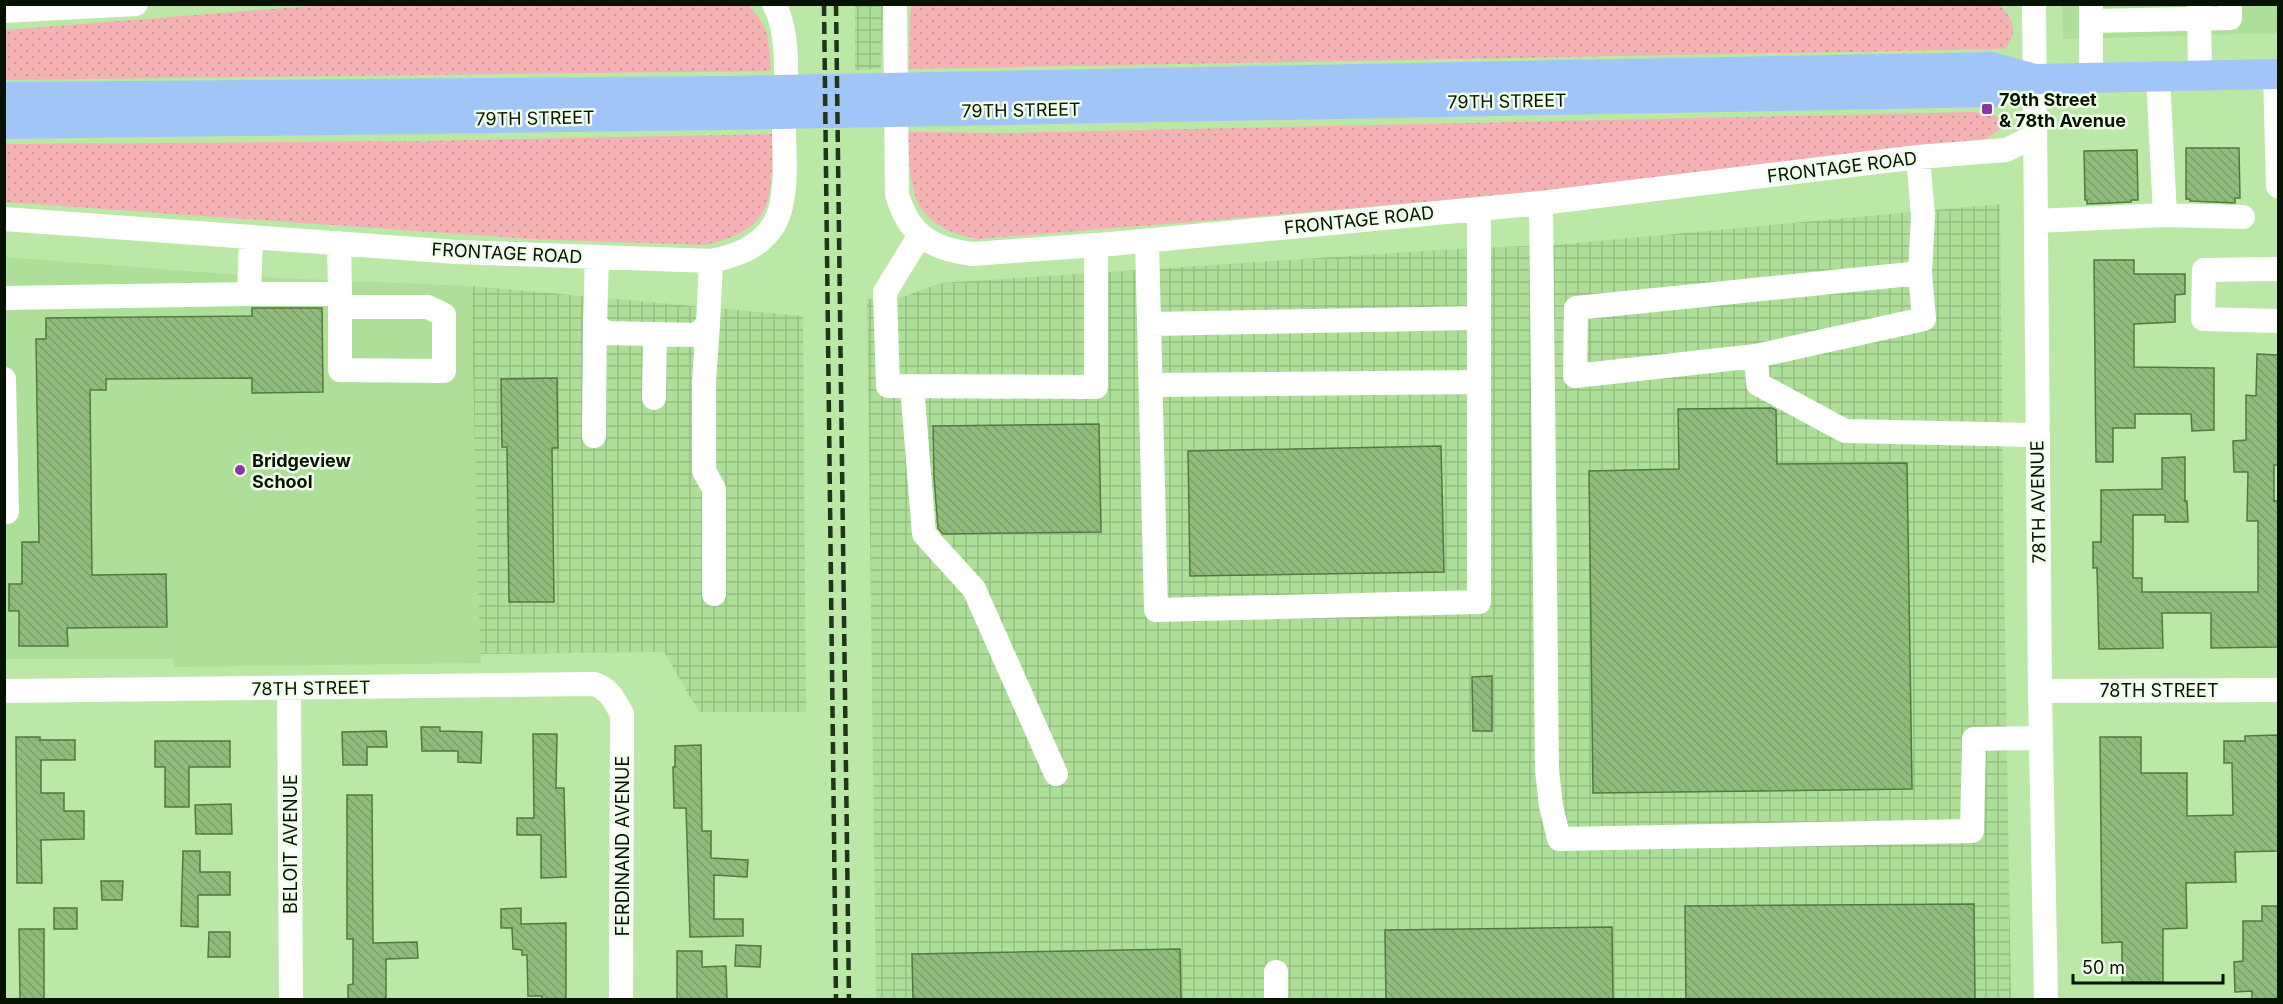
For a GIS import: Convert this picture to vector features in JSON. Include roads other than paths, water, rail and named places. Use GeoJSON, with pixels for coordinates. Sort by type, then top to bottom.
{"type":"FeatureCollection","features":[{"type":"Feature","properties":{"kind":"main road","name":"79TH STREET"},"geometry":{"type":"LineString","coordinates":[[4,124],[959,98],[1994,92],[2035,79],[2277,74]]}},
{"type":"Feature","properties":{"kind":"main road","name":"79TH STREET"},"geometry":{"type":"LineString","coordinates":[[4,97],[727,103]]}},
{"type":"Feature","properties":{"kind":"street","name":"FRONTAGE ROAD"},"geometry":{"type":"LineString","coordinates":[[4,219],[457,252],[711,261],[745,251],[761,240],[773,226],[781,208],[785,173],[785,62],[782,29],[774,4]]}},
{"type":"Feature","properties":{"kind":"street","name":"FRONTAGE ROAD"},"geometry":{"type":"LineString","coordinates":[[895,4],[897,194],[905,219],[920,235],[953,252],[972,254],[1096,246],[1479,209],[1918,157],[2006,150],[2035,136]]}},
{"type":"Feature","properties":{"kind":"street","name":"78TH AVENUE"},"geometry":{"type":"LineString","coordinates":[[2034,4],[2040,691],[2046,999]]}},
{"type":"Feature","properties":{"kind":"street"},"geometry":{"type":"LineString","coordinates":[[2091,78],[2091,13],[2199,12],[2230,18],[2230,4]]}},
{"type":"Feature","properties":{"kind":"street"},"geometry":{"type":"LineString","coordinates":[[4,11],[124,5]]}},
{"type":"Feature","properties":{"kind":"street"},"geometry":{"type":"LineString","coordinates":[[2199,12],[2200,76]]}},
{"type":"Feature","properties":{"kind":"street"},"geometry":{"type":"LineString","coordinates":[[2277,74],[2278,186]]}},
{"type":"Feature","properties":{"kind":"street"},"geometry":{"type":"LineString","coordinates":[[2158,77],[2165,215]]}},
{"type":"Feature","properties":{"kind":"street"},"geometry":{"type":"LineString","coordinates":[[1918,157],[1923,215],[1920,273],[1924,319],[1756,356],[1575,376],[1576,308],[1920,273]]}},
{"type":"Feature","properties":{"kind":"street"},"geometry":{"type":"LineString","coordinates":[[1541,202],[1547,770],[1551,806],[1559,838],[1972,831],[1974,739],[2041,738]]}},
{"type":"Feature","properties":{"kind":"street"},"geometry":{"type":"LineString","coordinates":[[1147,241],[1156,610],[1479,602],[1479,209]]}},
{"type":"Feature","properties":{"kind":"street"},"geometry":{"type":"LineString","coordinates":[[2036,221],[2165,215],[2243,217]]}},
{"type":"Feature","properties":{"kind":"street"},"geometry":{"type":"LineString","coordinates":[[920,235],[885,292],[888,386],[1096,387],[1096,246]]}},
{"type":"Feature","properties":{"kind":"street"},"geometry":{"type":"LineString","coordinates":[[249,294],[251,237]]}},
{"type":"Feature","properties":{"kind":"street"},"geometry":{"type":"LineString","coordinates":[[4,298],[249,294],[340,301],[428,307],[444,315],[444,371],[340,370],[340,301],[339,243]]}},
{"type":"Feature","properties":{"kind":"street"},"geometry":{"type":"LineString","coordinates":[[594,436],[594,324],[597,257]]}},
{"type":"Feature","properties":{"kind":"street"},"geometry":{"type":"LineString","coordinates":[[711,261],[704,382],[704,471],[714,489],[714,594]]}},
{"type":"Feature","properties":{"kind":"street"},"geometry":{"type":"LineString","coordinates":[[2278,269],[2204,270],[2203,319],[2278,321]]}},
{"type":"Feature","properties":{"kind":"street"},"geometry":{"type":"LineString","coordinates":[[1149,324],[1479,318]]}},
{"type":"Feature","properties":{"kind":"street"},"geometry":{"type":"LineString","coordinates":[[594,324],[606,333],[697,334],[708,324]]}},
{"type":"Feature","properties":{"kind":"street"},"geometry":{"type":"LineString","coordinates":[[654,398],[655,334]]}},
{"type":"Feature","properties":{"kind":"street"},"geometry":{"type":"LineString","coordinates":[[1756,356],[1758,384],[1845,431],[2038,435]]}},
{"type":"Feature","properties":{"kind":"street"},"geometry":{"type":"LineString","coordinates":[[4,379],[7,512],[4,512]]}},
{"type":"Feature","properties":{"kind":"street"},"geometry":{"type":"LineString","coordinates":[[1151,385],[1479,382]]}},
{"type":"Feature","properties":{"kind":"street"},"geometry":{"type":"LineString","coordinates":[[912,386],[924,534],[974,589],[1056,774]]}},
{"type":"Feature","properties":{"kind":"street","name":"78TH STREET"},"geometry":{"type":"LineString","coordinates":[[4,691],[594,684],[604,687],[612,696]]}},
{"type":"Feature","properties":{"kind":"street","name":"BELOIT AVENUE"},"geometry":{"type":"LineString","coordinates":[[289,688],[291,999]]}},
{"type":"Feature","properties":{"kind":"street","name":"78TH STREET"},"geometry":{"type":"LineString","coordinates":[[2040,691],[2278,690]]}},
{"type":"Feature","properties":{"kind":"street","name":"FERDINAND AVENUE"},"geometry":{"type":"LineString","coordinates":[[612,696],[622,714],[621,999]]}},
{"type":"Feature","properties":{"kind":"street"},"geometry":{"type":"LineString","coordinates":[[1276,972],[1276,999]]}},
{"type":"Feature","properties":{"kind":"railway"},"geometry":{"type":"LineString","coordinates":[[824,4],[836,1000]]}},
{"type":"Feature","properties":{"kind":"railway"},"geometry":{"type":"LineString","coordinates":[[836,4],[849,1000]]}},
{"type":"Feature","properties":{"kind":"place","name":"79th Street & 78th Avenue"},"geometry":{"type":"Point","coordinates":[1987,109]}},
{"type":"Feature","properties":{"kind":"place","name":"Bridgeview School"},"geometry":{"type":"Point","coordinates":[240,470]}}]}
